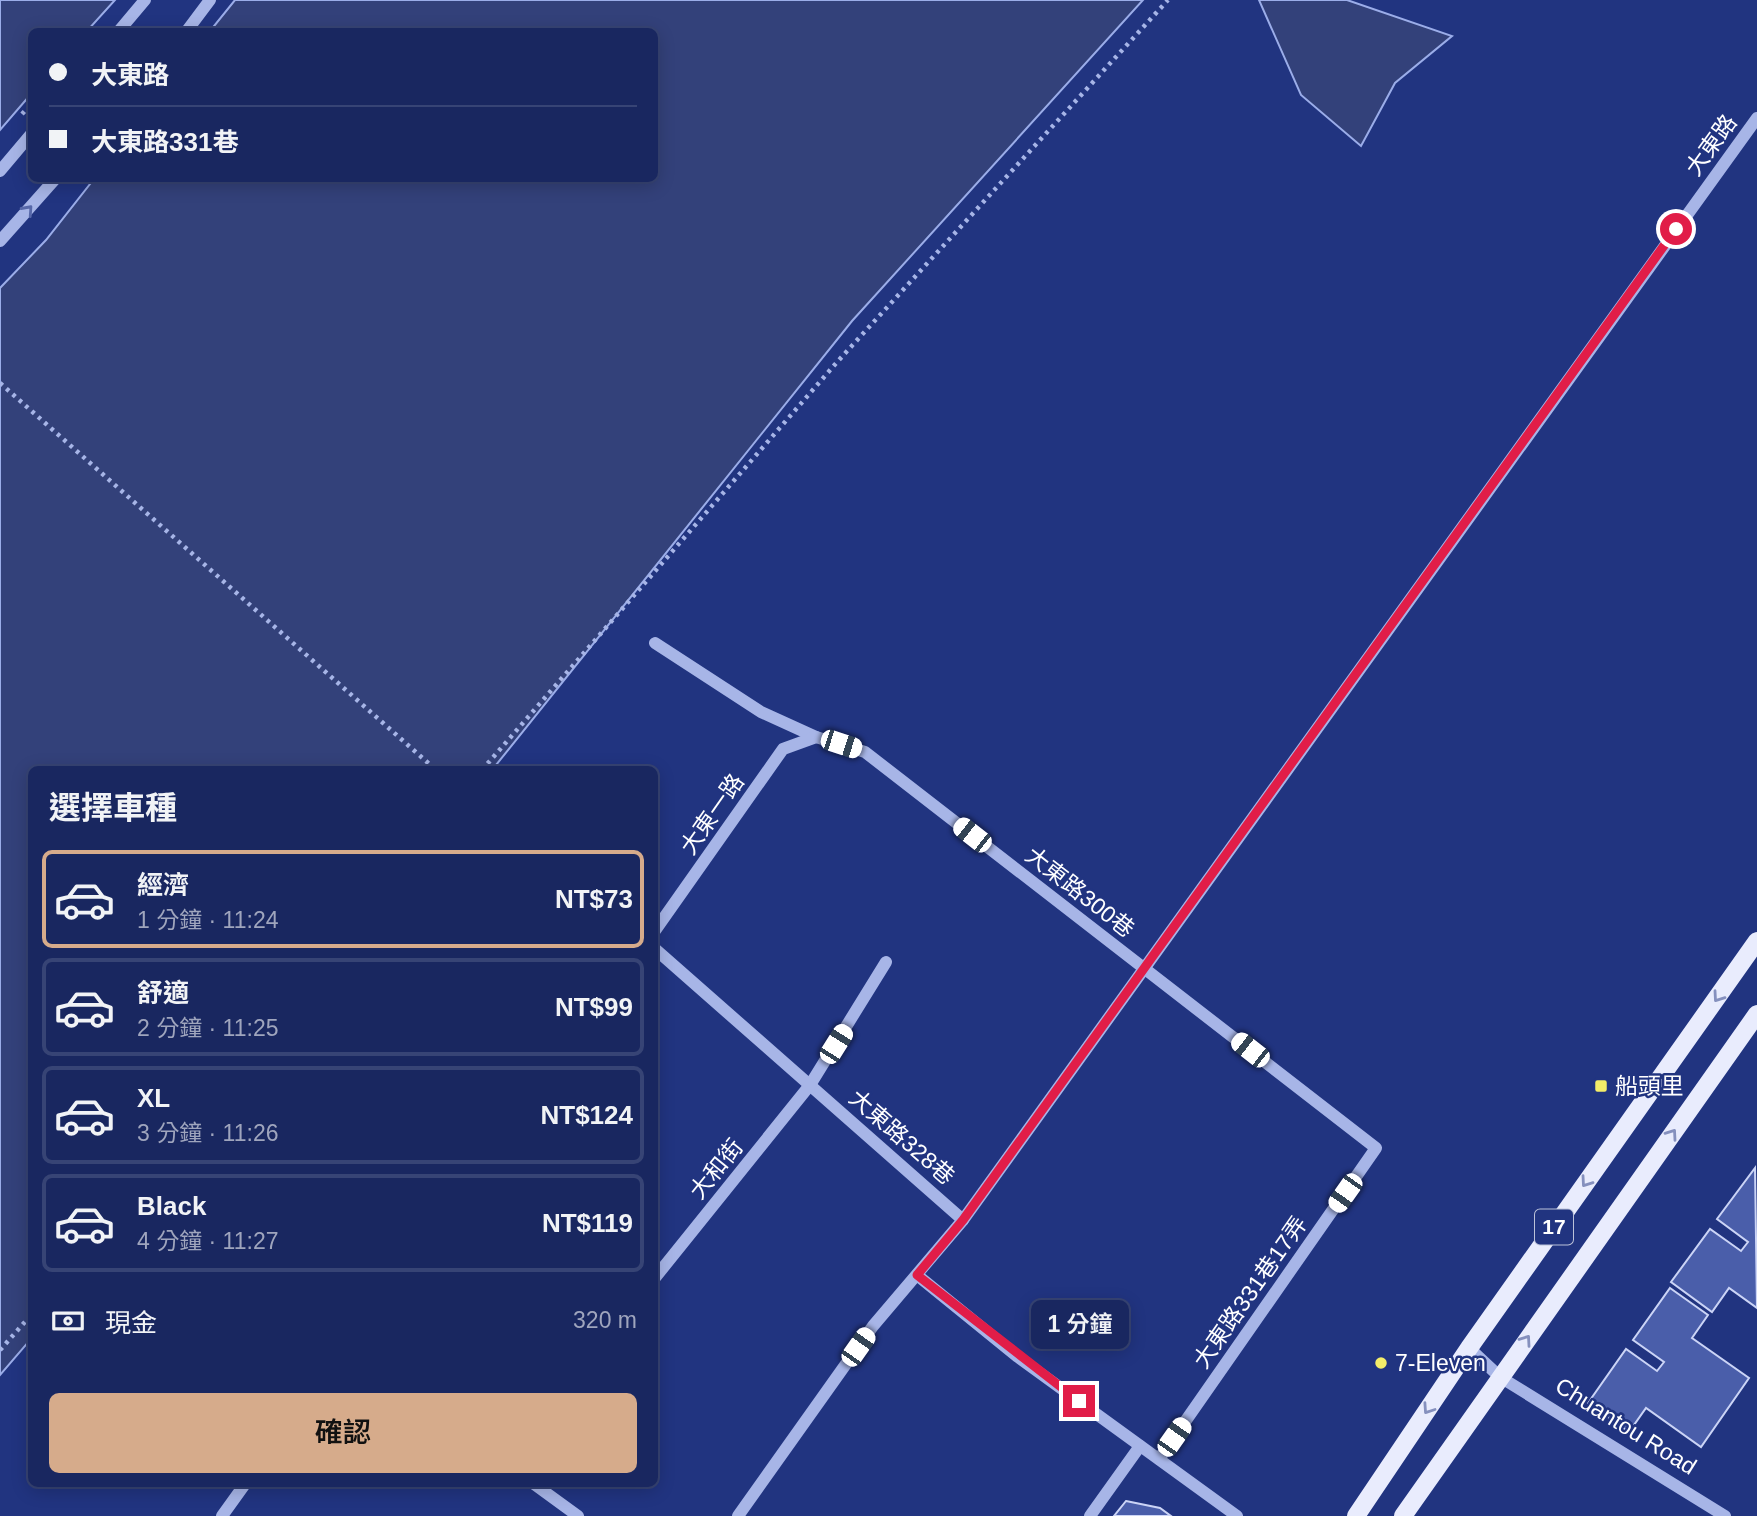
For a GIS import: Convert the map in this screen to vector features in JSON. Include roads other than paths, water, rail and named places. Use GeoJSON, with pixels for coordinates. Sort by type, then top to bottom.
{"type":"FeatureCollection","features":[{"type":"Feature","properties":{"kind":"main road","name":"17"},"geometry":{"type":"LineString","coordinates":[[1356,1516],[1469,1348],[1757,941]]}},
{"type":"Feature","properties":{"kind":"main road","name":"17"},"geometry":{"type":"LineString","coordinates":[[1403,1516],[1757,1014]]}},
{"type":"Feature","properties":{"kind":"street"},"geometry":{"type":"LineString","coordinates":[[121,28],[145,0]]}},
{"type":"Feature","properties":{"kind":"street"},"geometry":{"type":"LineString","coordinates":[[189,28],[210,0]]}},
{"type":"Feature","properties":{"kind":"street","name":"大東路"},"geometry":{"type":"LineString","coordinates":[[737,1516],[873,1326],[963,1220],[1757,118]]}},
{"type":"Feature","properties":{"kind":"street"},"geometry":{"type":"LineString","coordinates":[[0,171],[28,138]]}},
{"type":"Feature","properties":{"kind":"street"},"geometry":{"type":"LineString","coordinates":[[0,241],[52,182]]}},
{"type":"Feature","properties":{"kind":"street","name":"大東路300巷"},"geometry":{"type":"LineString","coordinates":[[655,643],[761,712],[817,737],[865,752],[1376,1148]]}},
{"type":"Feature","properties":{"kind":"street","name":"大東一路"},"geometry":{"type":"LineString","coordinates":[[658,926],[783,749],[817,737]]}},
{"type":"Feature","properties":{"kind":"street","name":"大東路328巷"},"geometry":{"type":"LineString","coordinates":[[658,952],[963,1220]]}},
{"type":"Feature","properties":{"kind":"street","name":"大和街"},"geometry":{"type":"LineString","coordinates":[[658,1274],[810,1085],[887,962]]}},
{"type":"Feature","properties":{"kind":"street","name":"大東路331巷17弄"},"geometry":{"type":"LineString","coordinates":[[1159,1459],[1376,1148]]}},
{"type":"Feature","properties":{"kind":"street"},"geometry":{"type":"LineString","coordinates":[[917,1275],[1018,1357],[1237,1516]]}},
{"type":"Feature","properties":{"kind":"street","name":"Chuantou Road"},"geometry":{"type":"LineString","coordinates":[[1469,1348],[1500,1377],[1725,1516]]}},
{"type":"Feature","properties":{"kind":"street"},"geometry":{"type":"LineString","coordinates":[[1090,1516],[1140,1446]]}},
{"type":"Feature","properties":{"kind":"street"},"geometry":{"type":"LineString","coordinates":[[222,1516],[242,1487]]}},
{"type":"Feature","properties":{"kind":"street"},"geometry":{"type":"LineString","coordinates":[[538,1487],[579,1516]]}},
{"type":"Feature","properties":{"kind":"water"},"geometry":{"type":"Polygon","coordinates":[[[0,0],[115,0],[90,28],[28,28],[28,97],[0,130],[0,0]]]}},
{"type":"Feature","properties":{"kind":"water"},"geometry":{"type":"Polygon","coordinates":[[[235,0],[1143,0],[852,321],[495,766],[28,766],[28,1342],[0,1375],[0,288],[46,240],[92,182],[658,182],[658,28],[212,28],[235,0]]]}},
{"type":"Feature","properties":{"kind":"water"},"geometry":{"type":"Polygon","coordinates":[[[1259,0],[1347,0],[1452,36],[1395,83],[1361,146],[1301,95],[1259,0]]]}},
{"type":"Feature","properties":{"kind":"place","name":"船頭里"},"geometry":{"type":"Point","coordinates":[1601,1086]}},
{"type":"Feature","properties":{"kind":"place","name":"7-Eleven"},"geometry":{"type":"Point","coordinates":[1381,1363]}}]}
